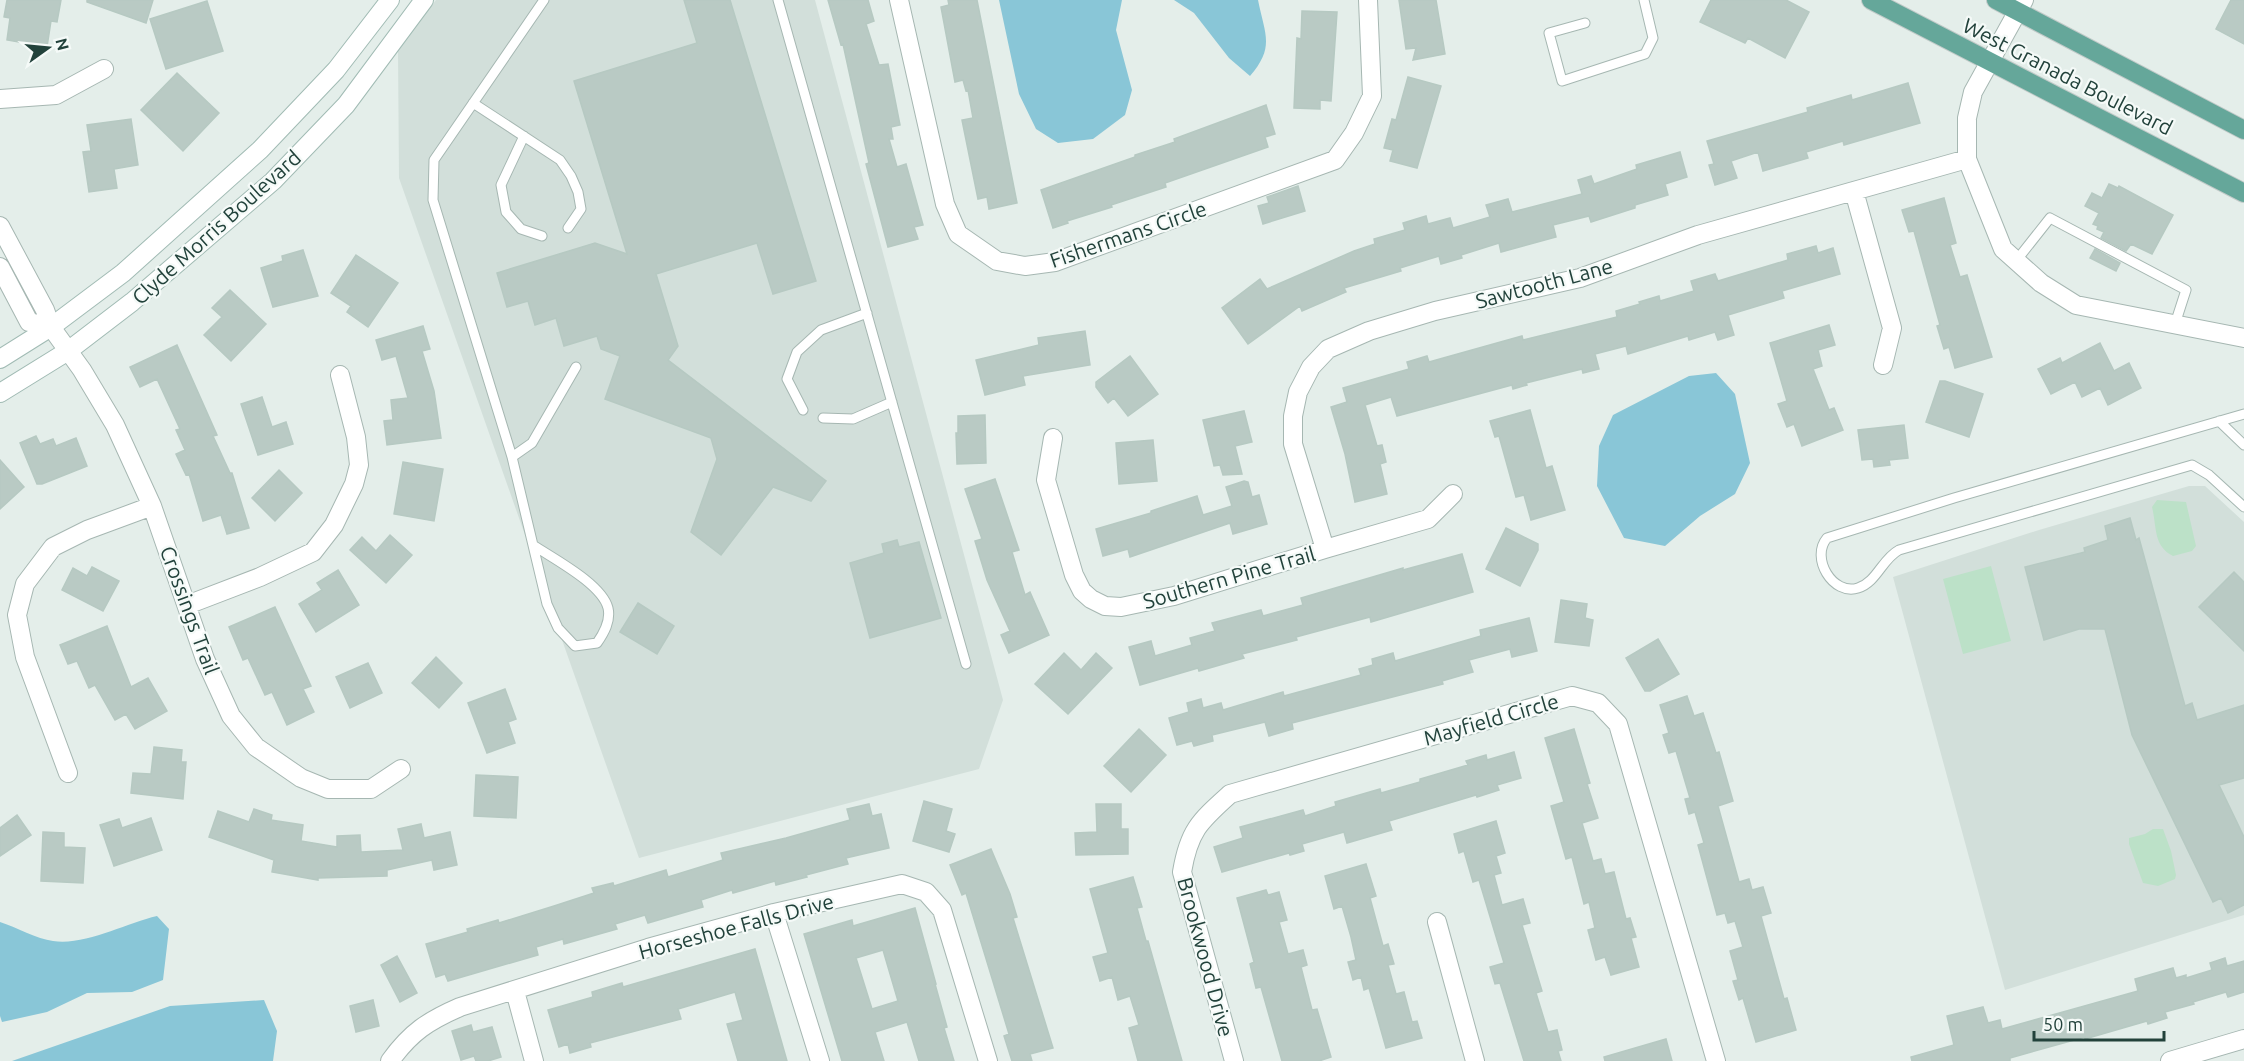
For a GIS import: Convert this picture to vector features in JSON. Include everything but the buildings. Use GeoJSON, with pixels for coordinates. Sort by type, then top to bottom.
{"type":"FeatureCollection","features":[{"type":"Feature","properties":{"kind":"main road","name":"West Granada Boulevard"},"geometry":{"type":"LineString","coordinates":[[1871,0],[2244,193]]}},
{"type":"Feature","properties":{"kind":"main road","name":"West Granada Boulevard"},"geometry":{"type":"LineString","coordinates":[[1996,0],[2021,5],[2244,130]]}},
{"type":"Feature","properties":{"kind":"street","name":"Clyde Morris Boulevard"},"geometry":{"type":"LineString","coordinates":[[0,359],[51,327],[123,273],[260,150],[336,70],[390,0]]}},
{"type":"Feature","properties":{"kind":"street","name":"Clyde Morris Boulevard"},"geometry":{"type":"LineString","coordinates":[[0,393],[68,351],[132,302],[273,181],[346,105],[424,0]]}},
{"type":"Feature","properties":{"kind":"street","name":"Fishermans Circle"},"geometry":{"type":"LineString","coordinates":[[899,0],[945,204],[958,234],[997,261],[1025,266],[1054,262],[1335,160],[1354,133],[1372,96],[1368,0]]}},
{"type":"Feature","properties":{"kind":"street"},"geometry":{"type":"LineString","coordinates":[[2021,5],[1973,92],[1967,118],[1967,159],[2003,249],[2042,283],[2076,305],[2244,338]]}},
{"type":"Feature","properties":{"kind":"street"},"geometry":{"type":"LineString","coordinates":[[0,99],[56,95],[104,69]]}},
{"type":"Feature","properties":{"kind":"street","name":"Sawtooth Lane"},"geometry":{"type":"LineString","coordinates":[[1325,549],[1293,444],[1293,416],[1298,392],[1311,368],[1328,350],[1369,331],[1435,311],[1580,278],[1698,235],[1967,159]]}},
{"type":"Feature","properties":{"kind":"street"},"geometry":{"type":"LineString","coordinates":[[1854,191],[1892,328],[1884,365]]}},
{"type":"Feature","properties":{"kind":"street","name":"Crossings Trail"},"geometry":{"type":"LineString","coordinates":[[0,226],[41,301],[51,327],[82,370],[115,425],[152,506],[205,659],[231,716],[256,747],[301,778],[328,789],[371,789],[401,769]]}},
{"type":"Feature","properties":{"kind":"street"},"geometry":{"type":"LineString","coordinates":[[0,267],[28,322],[51,327]]}},
{"type":"Feature","properties":{"kind":"street"},"geometry":{"type":"LineString","coordinates":[[187,605],[260,578],[313,552],[334,525],[354,484],[359,465],[356,437],[340,375]]}},
{"type":"Feature","properties":{"kind":"street","name":"Southern Pine Trail"},"geometry":{"type":"LineString","coordinates":[[1053,438],[1046,480],[1074,575],[1082,591],[1105,606],[1121,608],[1174,596],[1428,519],[1453,494]]}},
{"type":"Feature","properties":{"kind":"street"},"geometry":{"type":"LineString","coordinates":[[68,774],[25,657],[17,615],[25,584],[52,547],[87,530],[152,506]]}},
{"type":"Feature","properties":{"kind":"street","name":"Mayfield Circle"},"geometry":{"type":"LineString","coordinates":[[1200,820],[1230,794],[1572,696],[1598,703],[1618,724],[1716,1061]]}},
{"type":"Feature","properties":{"kind":"street","name":"Brookwood Drive"},"geometry":{"type":"LineString","coordinates":[[1200,820],[1186,849],[1182,872],[1234,1061]]}},
{"type":"Feature","properties":{"kind":"street","name":"Horseshoe Falls Drive"},"geometry":{"type":"LineString","coordinates":[[390,1061],[417,1029],[460,1007],[648,948],[774,913],[903,884],[926,892],[942,910],[988,1061]]}},
{"type":"Feature","properties":{"kind":"street"},"geometry":{"type":"LineString","coordinates":[[774,913],[820,1061]]}},
{"type":"Feature","properties":{"kind":"street"},"geometry":{"type":"LineString","coordinates":[[1437,922],[1476,1061]]}},
{"type":"Feature","properties":{"kind":"street"},"geometry":{"type":"LineString","coordinates":[[515,991],[534,1061]]}},
{"type":"Feature","properties":{"kind":"street"},"geometry":{"type":"LineString","coordinates":[[2170,1061],[2244,1039]]}},
{"type":"Feature","properties":{"kind":"lane"},"geometry":{"type":"LineString","coordinates":[[533,545],[593,584],[608,608],[607,630],[597,643],[575,646],[558,628],[547,604],[512,457],[433,200],[434,160],[544,0]]}},
{"type":"Feature","properties":{"kind":"lane"},"geometry":{"type":"LineString","coordinates":[[778,0],[966,664]]}},
{"type":"Feature","properties":{"kind":"lane"},"geometry":{"type":"LineString","coordinates":[[1585,23],[1549,33],[1562,81],[1645,54],[1653,38],[1644,0]]}},
{"type":"Feature","properties":{"kind":"lane"},"geometry":{"type":"LineString","coordinates":[[473,103],[560,160],[578,192],[581,209],[568,228]]}},
{"type":"Feature","properties":{"kind":"lane"},"geometry":{"type":"LineString","coordinates":[[524,136],[501,185],[506,212],[521,230],[542,236]]}},
{"type":"Feature","properties":{"kind":"lane"},"geometry":{"type":"LineString","coordinates":[[2016,261],[2050,218],[2186,290],[2175,324]]}},
{"type":"Feature","properties":{"kind":"lane"},"geometry":{"type":"LineString","coordinates":[[803,410],[787,379],[797,352],[821,330],[867,313]]}},
{"type":"Feature","properties":{"kind":"lane"},"geometry":{"type":"LineString","coordinates":[[512,457],[532,442],[576,367]]}},
{"type":"Feature","properties":{"kind":"lane"},"geometry":{"type":"LineString","coordinates":[[823,418],[853,419],[892,402]]}},
{"type":"Feature","properties":{"kind":"lane"},"geometry":{"type":"LineString","coordinates":[[2244,414],[1827,538],[1821,545],[1820,555],[1825,571],[1834,581],[1843,587],[1855,589],[1872,579],[1886,560],[1899,550],[2192,465],[2209,475],[2244,507]]}},
{"type":"Feature","properties":{"kind":"lane"},"geometry":{"type":"LineString","coordinates":[[2219,421],[2244,446]]}},
{"type":"Feature","properties":{"kind":"shaded area"},"geometry":{"type":"Polygon","coordinates":[[[436,0],[815,0],[1003,700],[979,769],[639,858],[399,178],[398,51],[436,0]]]}},
{"type":"Feature","properties":{"kind":"shaded area"},"geometry":{"type":"Polygon","coordinates":[[[2189,486],[2205,486],[2244,522],[2244,915],[2005,990],[1893,577],[2039,530],[2189,486]]]}},
{"type":"Feature","properties":{"kind":"green space"},"geometry":{"type":"Polygon","coordinates":[[[2157,500],[2186,502],[2196,546],[2192,551],[2173,556],[2162,547],[2157,535],[2152,507],[2157,500]]]}},
{"type":"Feature","properties":{"kind":"green space"},"geometry":{"type":"Polygon","coordinates":[[[1991,566],[2011,641],[1963,654],[1943,579],[1991,566]]]}},
{"type":"Feature","properties":{"kind":"green space"},"geometry":{"type":"Polygon","coordinates":[[[2153,829],[2163,829],[2176,875],[2175,879],[2158,886],[2143,883],[2129,844],[2129,838],[2145,834],[2153,829]]]}},
{"type":"Feature","properties":{"kind":"water"},"geometry":{"type":"Polygon","coordinates":[[[999,0],[1122,0],[1116,30],[1132,90],[1125,115],[1093,139],[1058,143],[1036,129],[1019,94],[999,0]]]}},
{"type":"Feature","properties":{"kind":"water"},"geometry":{"type":"Polygon","coordinates":[[[1174,0],[1258,0],[1266,40],[1263,57],[1250,76],[1229,58],[1194,13],[1174,0]]]}},
{"type":"Feature","properties":{"kind":"water"},"geometry":{"type":"Polygon","coordinates":[[[1716,373],[1735,394],[1750,463],[1735,494],[1700,516],[1665,546],[1624,538],[1597,486],[1599,446],[1613,415],[1689,376],[1716,373]]]}},
{"type":"Feature","properties":{"kind":"water"},"geometry":{"type":"Polygon","coordinates":[[[157,916],[169,929],[163,980],[132,992],[87,993],[47,1012],[2,1022],[0,1016],[0,922],[40,938],[65,942],[92,937],[157,916]]]}},
{"type":"Feature","properties":{"kind":"water"},"geometry":{"type":"Polygon","coordinates":[[[264,1000],[277,1031],[273,1061],[12,1061],[170,1006],[264,1000]]]}}]}
